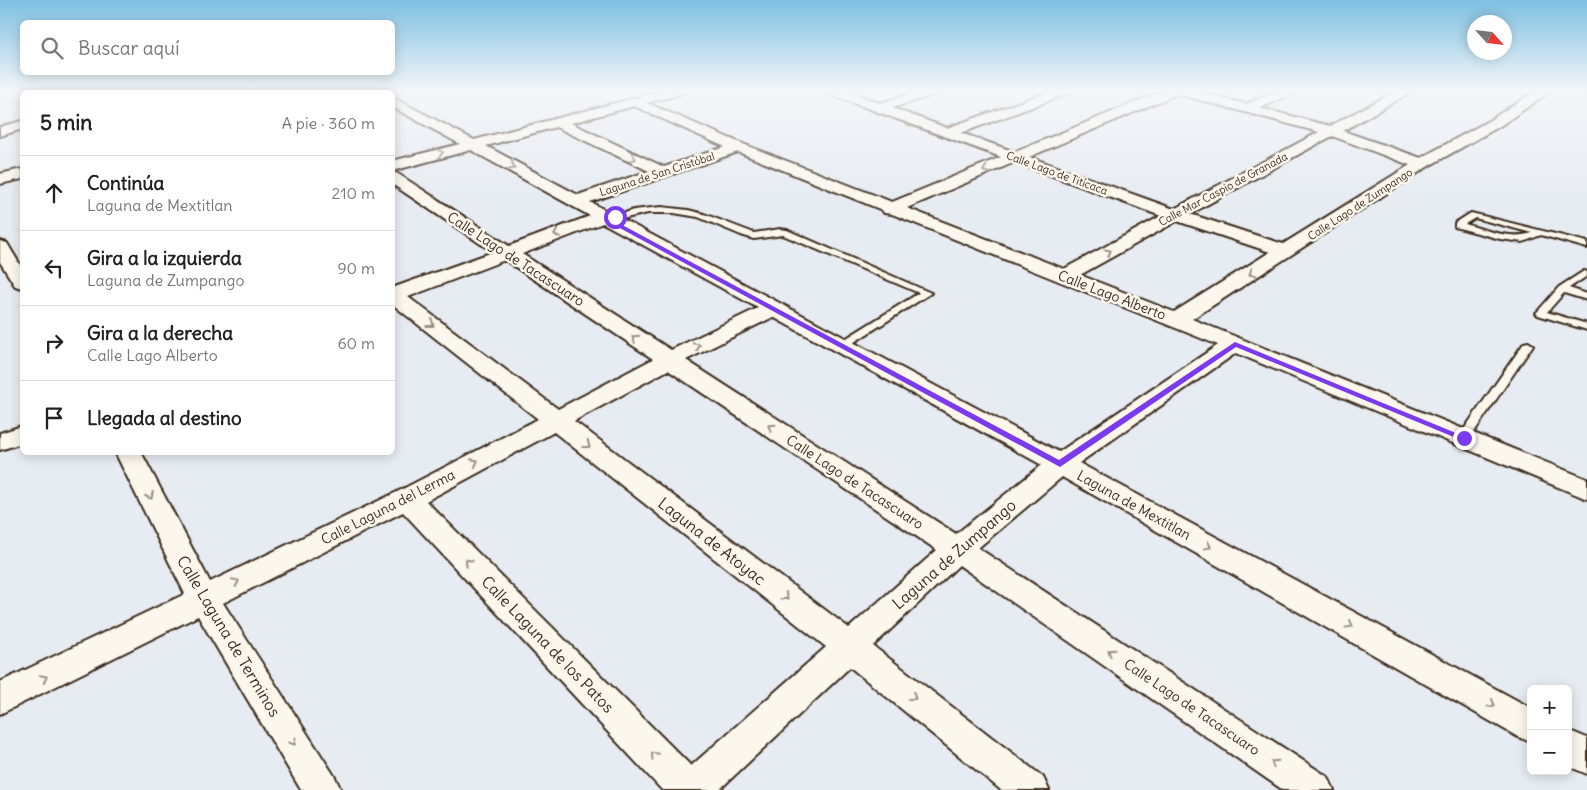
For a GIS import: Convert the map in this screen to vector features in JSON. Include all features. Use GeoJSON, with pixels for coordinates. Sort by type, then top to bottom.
{"type":"FeatureCollection","features":[{"type":"Feature","properties":{"kind":"street"},"geometry":{"type":"LineString","coordinates":[[0,132],[16,127]]}},
{"type":"Feature","properties":{"kind":"street","name":"Laguna de Mextitlan"},"geometry":{"type":"LineString","coordinates":[[440,127],[1060,464],[1527,724]]}},
{"type":"Feature","properties":{"kind":"street"},"geometry":{"type":"LineString","coordinates":[[395,165],[538,127]]}},
{"type":"Feature","properties":{"kind":"street"},"geometry":{"type":"LineString","coordinates":[[567,127],[663,172]]}},
{"type":"Feature","properties":{"kind":"street","name":"Calle Lago Alberto"},"geometry":{"type":"LineString","coordinates":[[691,127],[738,148],[890,209],[1176,320],[1587,490]]}},
{"type":"Feature","properties":{"kind":"street","name":"Calle Lago de Titicaca"},"geometry":{"type":"LineString","coordinates":[[935,127],[1015,158],[1286,251]]}},
{"type":"Feature","properties":{"kind":"street"},"geometry":{"type":"LineString","coordinates":[[949,132],[963,127]]}},
{"type":"Feature","properties":{"kind":"street"},"geometry":{"type":"LineString","coordinates":[[890,209],[1089,127]]}},
{"type":"Feature","properties":{"kind":"street"},"geometry":{"type":"LineString","coordinates":[[1315,127],[1422,164]]}},
{"type":"Feature","properties":{"kind":"street","name":"Calle Mar Caspio de Granada"},"geometry":{"type":"LineString","coordinates":[[1065,276],[1175,214],[1339,127]]}},
{"type":"Feature","properties":{"kind":"street","name":"Calle Lago de Zumpango"},"geometry":{"type":"LineString","coordinates":[[1176,320],[1422,164],[1488,127]]}},
{"type":"Feature","properties":{"kind":"street","name":"Laguna de San Cristóbal"},"geometry":{"type":"LineString","coordinates":[[576,201],[738,148]]}},
{"type":"Feature","properties":{"kind":"street"},"geometry":{"type":"LineString","coordinates":[[0,179],[20,174]]}},
{"type":"Feature","properties":{"kind":"street","name":"Calle Lago de Tacascuaro"},"geometry":{"type":"LineString","coordinates":[[395,179],[957,549],[1315,790]]}},
{"type":"Feature","properties":{"kind":"street","name":"Laguna de San Cristóbal"},"geometry":{"type":"LineString","coordinates":[[395,294],[605,218]]}},
{"type":"Feature","properties":{"kind":"street"},"geometry":{"type":"LineString","coordinates":[[0,247],[16,277]]}},
{"type":"Feature","properties":{"kind":"street","name":"Laguna de Atoyac"},"geometry":{"type":"LineString","coordinates":[[395,297],[850,647],[1030,790]]}},
{"type":"Feature","properties":{"kind":"street","name":"Calle Laguna del Lerma"},"geometry":{"type":"LineString","coordinates":[[0,700],[203,598],[407,499],[668,360],[773,309]]}},
{"type":"Feature","properties":{"kind":"street","name":"Laguna de Zumpango"},"geometry":{"type":"LineString","coordinates":[[692,790],[957,549],[1060,464],[1235,344]]}},
{"type":"Feature","properties":{"kind":"street"},"geometry":{"type":"LineString","coordinates":[[0,442],[20,435]]}},
{"type":"Feature","properties":{"kind":"street","name":"Calle Laguna de Terminos"},"geometry":{"type":"LineString","coordinates":[[130,455],[203,598],[322,790]]}},
{"type":"Feature","properties":{"kind":"street","name":"Calle Laguna de los Patos"},"geometry":{"type":"LineString","coordinates":[[407,499],[688,790]]}},
{"type":"Feature","properties":{"kind":"street"},"geometry":{"type":"LineString","coordinates":[[1572,749],[1587,757]]}},
{"type":"Feature","properties":{"kind":"lane"},"geometry":{"type":"LineString","coordinates":[[605,218],[647,210],[694,212],[752,236],[774,231],[784,232],[926,293],[841,346]]}},
{"type":"Feature","properties":{"kind":"lane"},"geometry":{"type":"LineString","coordinates":[[1540,233],[1523,239],[1500,236],[1458,225],[1474,215],[1587,245]]}},
{"type":"Feature","properties":{"kind":"lane"},"geometry":{"type":"LineString","coordinates":[[1584,274],[1562,289],[1540,313],[1587,328]]}},
{"type":"Feature","properties":{"kind":"lane"},"geometry":{"type":"LineString","coordinates":[[1562,289],[1587,297]]}},
{"type":"Feature","properties":{"kind":"lane"},"geometry":{"type":"LineString","coordinates":[[1464,438],[1528,345]]}},
{"type":"Feature","properties":{"kind":"route"},"geometry":{"type":"LineString","coordinates":[[615,217],[608,220],[1060,464],[1235,344],[1464,438]]}}]}
